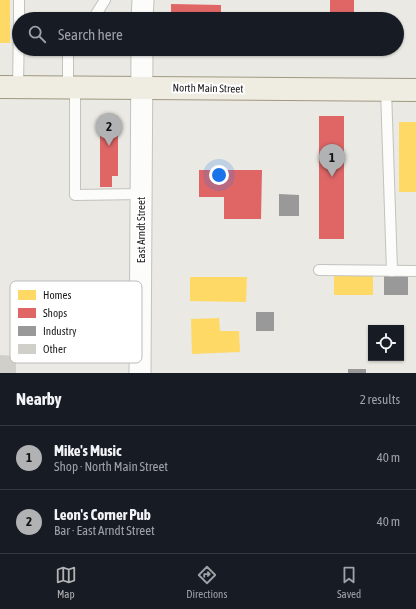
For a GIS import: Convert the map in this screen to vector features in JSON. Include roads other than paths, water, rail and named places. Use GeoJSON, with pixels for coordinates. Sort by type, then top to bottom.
{"type":"FeatureCollection","features":[{"type":"Feature","properties":{"kind":"main road","name":"North Main Street"},"geometry":{"type":"LineString","coordinates":[[9,87],[416,90]]}},
{"type":"Feature","properties":{"kind":"street"},"geometry":{"type":"LineString","coordinates":[[142,12],[143,0]]}},
{"type":"Feature","properties":{"kind":"street","name":"East Arndt Street"},"geometry":{"type":"LineString","coordinates":[[141,281],[142,56]]}},
{"type":"Feature","properties":{"kind":"street","name":"East Arndt Street"},"geometry":{"type":"LineString","coordinates":[[140,363],[140,373]]}},
{"type":"Feature","properties":{"kind":"lane"},"geometry":{"type":"LineString","coordinates":[[19,0],[19,12]]}},
{"type":"Feature","properties":{"kind":"lane"},"geometry":{"type":"LineString","coordinates":[[97,12],[105,0]]}},
{"type":"Feature","properties":{"kind":"lane"},"geometry":{"type":"LineString","coordinates":[[9,87],[14,56]]}},
{"type":"Feature","properties":{"kind":"lane"},"geometry":{"type":"LineString","coordinates":[[69,56],[72,87],[75,194],[141,194]]}},
{"type":"Feature","properties":{"kind":"lane"},"geometry":{"type":"LineString","coordinates":[[386,90],[392,271]]}},
{"type":"Feature","properties":{"kind":"lane"},"geometry":{"type":"LineString","coordinates":[[319,270],[416,271]]}},
{"type":"Feature","properties":{"kind":"place","name":"Leon's Corner Pub"},"geometry":{"type":"Point","coordinates":[109,146]}},
{"type":"Feature","properties":{"kind":"place","name":"Mike's Music"},"geometry":{"type":"Point","coordinates":[332,177]}}]}
